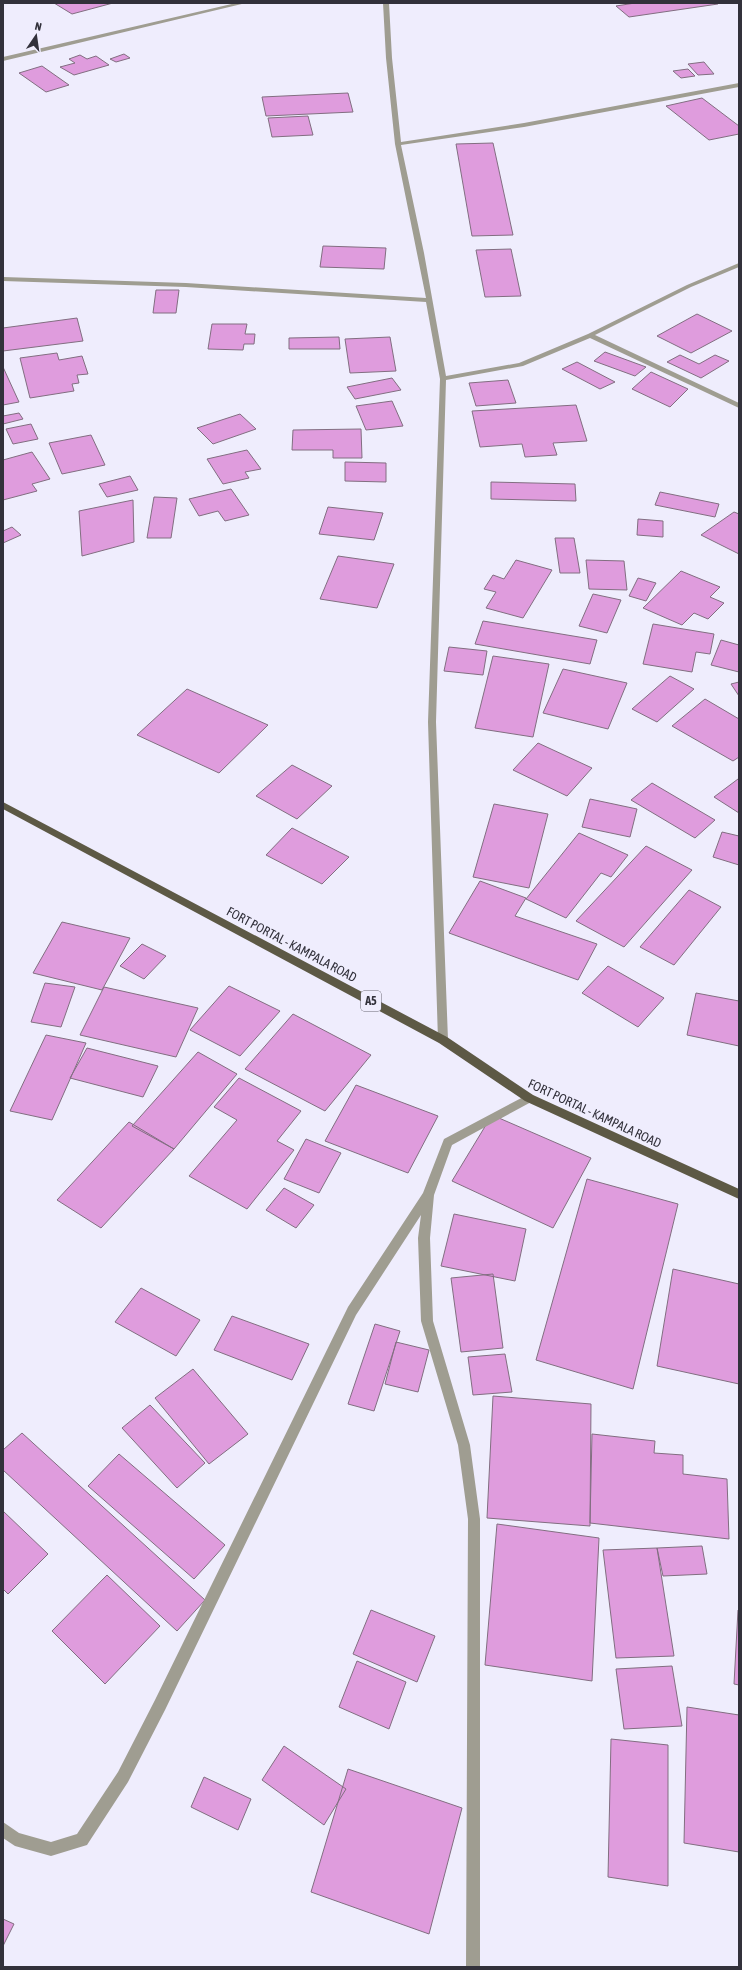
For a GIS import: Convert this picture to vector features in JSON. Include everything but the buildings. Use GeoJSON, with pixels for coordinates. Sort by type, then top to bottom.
{"type":"FeatureCollection","features":[{"type":"Feature","properties":{"kind":"main road","name":"FORT PORTAL - KAMPALA ROAD"},"geometry":{"type":"LineString","coordinates":[[3,805],[443,1040],[529,1098],[739,1194]]}},
{"type":"Feature","properties":{"kind":"street"},"geometry":{"type":"LineString","coordinates":[[3,59],[243,3]]}},
{"type":"Feature","properties":{"kind":"street"},"geometry":{"type":"LineString","coordinates":[[386,3],[389,58],[398,144],[443,379],[432,722],[443,1040]]}},
{"type":"Feature","properties":{"kind":"street"},"geometry":{"type":"LineString","coordinates":[[398,144],[524,125],[739,85]]}},
{"type":"Feature","properties":{"kind":"street"},"geometry":{"type":"LineString","coordinates":[[443,379],[521,365],[590,335],[689,286],[739,265]]}},
{"type":"Feature","properties":{"kind":"street"},"geometry":{"type":"LineString","coordinates":[[3,279],[186,284],[429,300]]}},
{"type":"Feature","properties":{"kind":"street"},"geometry":{"type":"LineString","coordinates":[[590,335],[739,406]]}},
{"type":"Feature","properties":{"kind":"street"},"geometry":{"type":"LineString","coordinates":[[3,1830],[15,1839],[51,1849],[82,1840],[123,1777],[160,1705],[352,1311],[428,1194],[448,1142],[529,1098]]}},
{"type":"Feature","properties":{"kind":"street"},"geometry":{"type":"LineString","coordinates":[[428,1194],[424,1238],[427,1320],[464,1445],[474,1519],[473,1967]]}}]}
